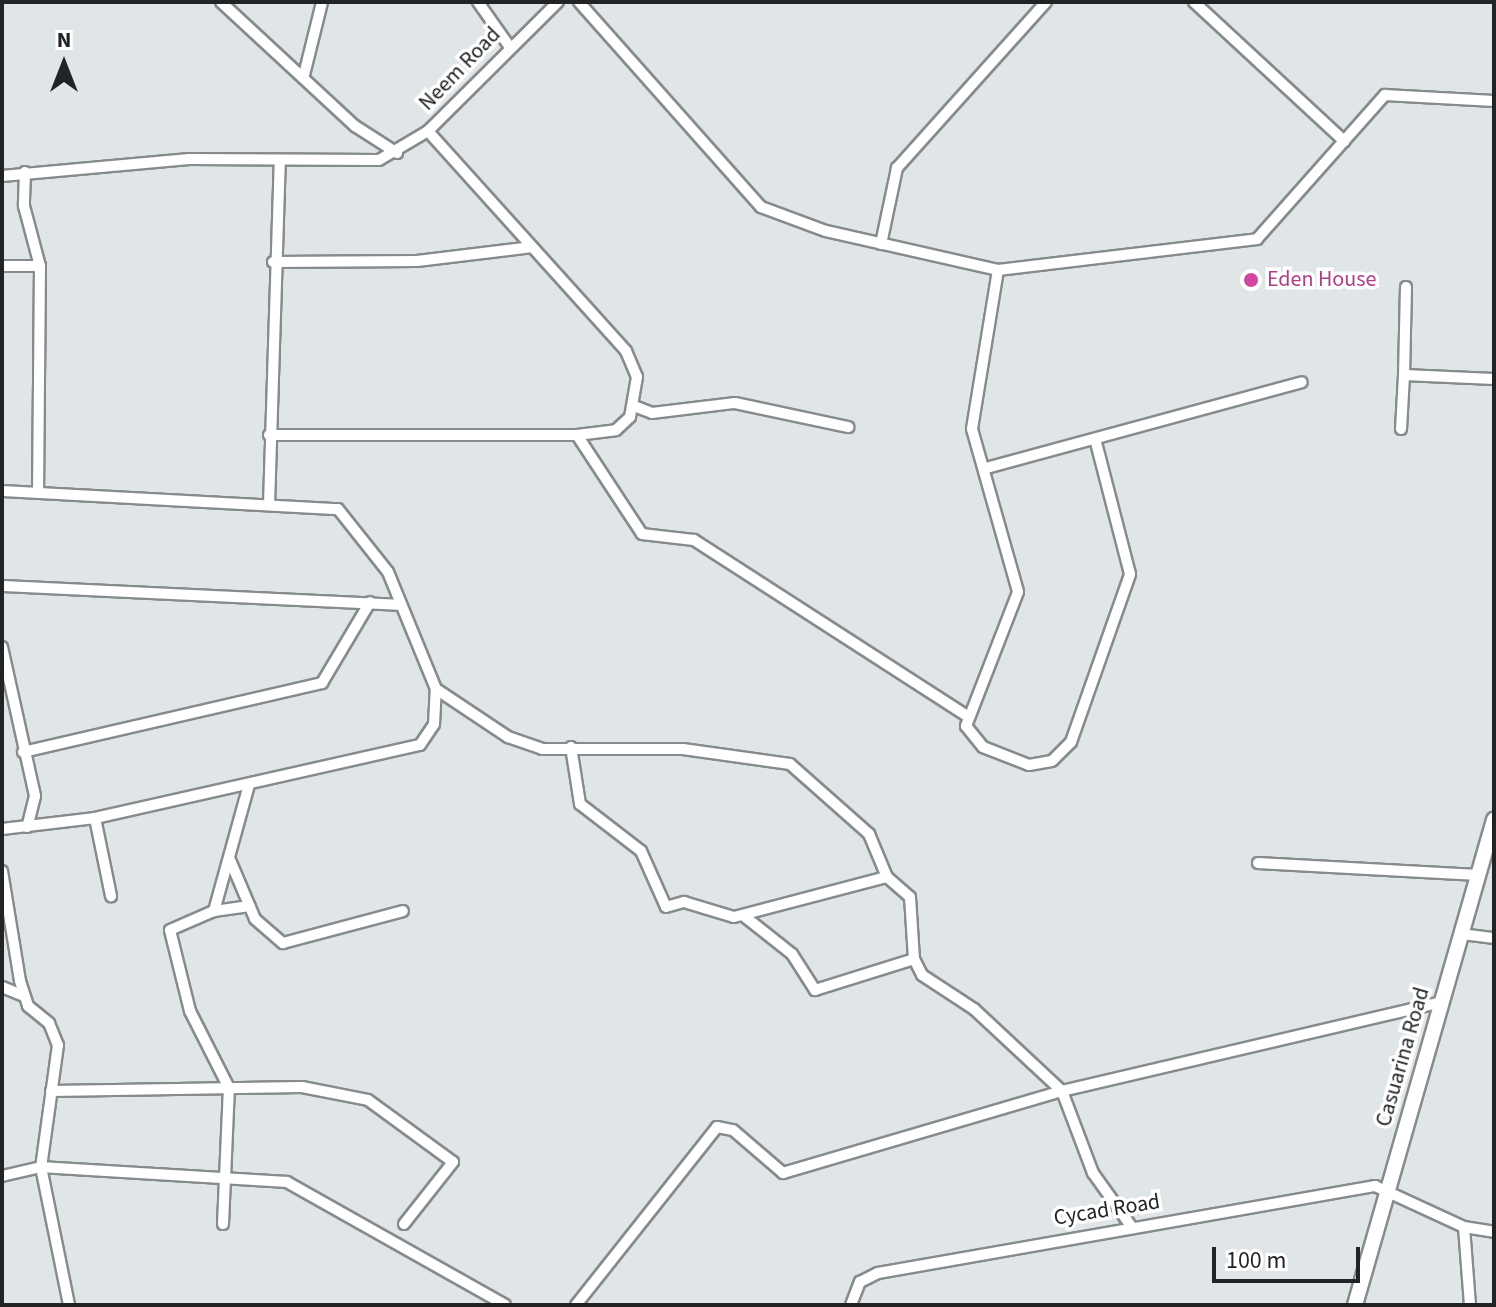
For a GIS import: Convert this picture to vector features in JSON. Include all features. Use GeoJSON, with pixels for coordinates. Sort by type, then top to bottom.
{"type":"FeatureCollection","features":[{"type":"Feature","properties":{"kind":"street"},"geometry":{"type":"LineString","coordinates":[[221,2],[304,75],[355,126],[397,153]]}},
{"type":"Feature","properties":{"kind":"street"},"geometry":{"type":"LineString","coordinates":[[304,75],[322,2]]}},
{"type":"Feature","properties":{"kind":"street"},"geometry":{"type":"LineString","coordinates":[[478,2],[509,46]]}},
{"type":"Feature","properties":{"kind":"street","name":"Neem Road"},"geometry":{"type":"LineString","coordinates":[[397,153],[428,131],[509,46],[558,2]]}},
{"type":"Feature","properties":{"kind":"street"},"geometry":{"type":"LineString","coordinates":[[579,2],[751,199],[785,219],[998,270],[1257,239],[1344,141],[1372,104],[1394,92],[1494,101]]}},
{"type":"Feature","properties":{"kind":"street"},"geometry":{"type":"LineString","coordinates":[[881,244],[897,168],[1046,2]]}},
{"type":"Feature","properties":{"kind":"street"},"geometry":{"type":"LineString","coordinates":[[1194,2],[1344,141]]}},
{"type":"Feature","properties":{"kind":"street"},"geometry":{"type":"LineString","coordinates":[[269,435],[577,435],[616,430],[634,406],[637,377],[626,351],[428,131]]}},
{"type":"Feature","properties":{"kind":"street"},"geometry":{"type":"LineString","coordinates":[[2,176],[25,172],[280,161],[365,163],[397,153]]}},
{"type":"Feature","properties":{"kind":"street"},"geometry":{"type":"LineString","coordinates":[[269,505],[273,262],[280,161]]}},
{"type":"Feature","properties":{"kind":"street"},"geometry":{"type":"LineString","coordinates":[[25,172],[24,206],[40,266],[38,491]]}},
{"type":"Feature","properties":{"kind":"street"},"geometry":{"type":"LineString","coordinates":[[273,262],[417,261],[532,247]]}},
{"type":"Feature","properties":{"kind":"street"},"geometry":{"type":"LineString","coordinates":[[2,266],[40,266]]}},
{"type":"Feature","properties":{"kind":"street"},"geometry":{"type":"LineString","coordinates":[[998,270],[972,424],[1018,592],[967,716],[971,739],[1029,765],[1052,761],[1071,742],[1130,574],[1096,443]]}},
{"type":"Feature","properties":{"kind":"street"},"geometry":{"type":"LineString","coordinates":[[1401,429],[1406,287]]}},
{"type":"Feature","properties":{"kind":"street"},"geometry":{"type":"LineString","coordinates":[[1404,375],[1494,379]]}},
{"type":"Feature","properties":{"kind":"street"},"geometry":{"type":"LineString","coordinates":[[986,468],[1096,443],[1302,382]]}},
{"type":"Feature","properties":{"kind":"street"},"geometry":{"type":"LineString","coordinates":[[634,406],[667,413],[735,403],[848,427]]}},
{"type":"Feature","properties":{"kind":"street"},"geometry":{"type":"LineString","coordinates":[[577,435],[642,534],[694,540],[967,716]]}},
{"type":"Feature","properties":{"kind":"street"},"geometry":{"type":"LineString","coordinates":[[2,491],[345,512],[388,572],[398,605],[436,689],[434,724],[420,745],[95,818],[2,829]]}},
{"type":"Feature","properties":{"kind":"street"},"geometry":{"type":"LineString","coordinates":[[2,586],[398,605]]}},
{"type":"Feature","properties":{"kind":"street"},"geometry":{"type":"LineString","coordinates":[[23,752],[322,683],[370,602]]}},
{"type":"Feature","properties":{"kind":"street"},"geometry":{"type":"LineString","coordinates":[[2,647],[35,796],[27,827]]}},
{"type":"Feature","properties":{"kind":"street"},"geometry":{"type":"LineString","coordinates":[[436,689],[531,747],[683,749],[790,764],[869,834],[887,877],[910,897],[914,959],[922,975],[974,1009],[1062,1091],[1093,1173],[1131,1226]]}},
{"type":"Feature","properties":{"kind":"street"},"geometry":{"type":"LineString","coordinates":[[571,747],[580,804],[641,851],[666,907],[684,902],[726,918],[744,916],[887,877]]}},
{"type":"Feature","properties":{"kind":"street"},"geometry":{"type":"LineString","coordinates":[[214,911],[249,785]]}},
{"type":"Feature","properties":{"kind":"street"},"geometry":{"type":"LineString","coordinates":[[95,818],[98,864],[111,896]]}},
{"type":"Feature","properties":{"kind":"street","name":"Casuarina Road"},"geometry":{"type":"LineString","coordinates":[[1355,1305],[1494,820]]}},
{"type":"Feature","properties":{"kind":"street"},"geometry":{"type":"LineString","coordinates":[[230,860],[263,929],[283,943],[403,911]]}},
{"type":"Feature","properties":{"kind":"street"},"geometry":{"type":"LineString","coordinates":[[1258,863],[1478,875]]}},
{"type":"Feature","properties":{"kind":"street"},"geometry":{"type":"LineString","coordinates":[[2,871],[24,996]]}},
{"type":"Feature","properties":{"kind":"street"},"geometry":{"type":"LineString","coordinates":[[223,1224],[229,1088],[190,1011],[170,930],[214,911],[250,906]]}},
{"type":"Feature","properties":{"kind":"street"},"geometry":{"type":"LineString","coordinates":[[744,916],[792,954],[815,990],[914,959]]}},
{"type":"Feature","properties":{"kind":"street"},"geometry":{"type":"LineString","coordinates":[[1461,934],[1494,938]]}},
{"type":"Feature","properties":{"kind":"street"},"geometry":{"type":"LineString","coordinates":[[2,987],[24,996],[55,1031],[41,1167],[69,1305]]}},
{"type":"Feature","properties":{"kind":"street"},"geometry":{"type":"LineString","coordinates":[[576,1305],[717,1127],[733,1130],[783,1173],[1062,1091],[1441,1002]]}},
{"type":"Feature","properties":{"kind":"street"},"geometry":{"type":"LineString","coordinates":[[51,1091],[302,1087],[368,1100],[453,1162],[404,1224]]}},
{"type":"Feature","properties":{"kind":"street"},"geometry":{"type":"LineString","coordinates":[[2,1189],[3,1176],[41,1167],[295,1185],[500,1304]]}},
{"type":"Feature","properties":{"kind":"street","name":"Cycad Road"},"geometry":{"type":"LineString","coordinates":[[851,1305],[860,1282],[878,1273],[1343,1188],[1388,1190]]}},
{"type":"Feature","properties":{"kind":"street"},"geometry":{"type":"LineString","coordinates":[[1388,1190],[1464,1227],[1494,1232]]}},
{"type":"Feature","properties":{"kind":"street"},"geometry":{"type":"LineString","coordinates":[[1464,1227],[1470,1305]]}},
{"type":"Feature","properties":{"kind":"place","name":"Eden House"},"geometry":{"type":"Point","coordinates":[1251,280]}}]}
